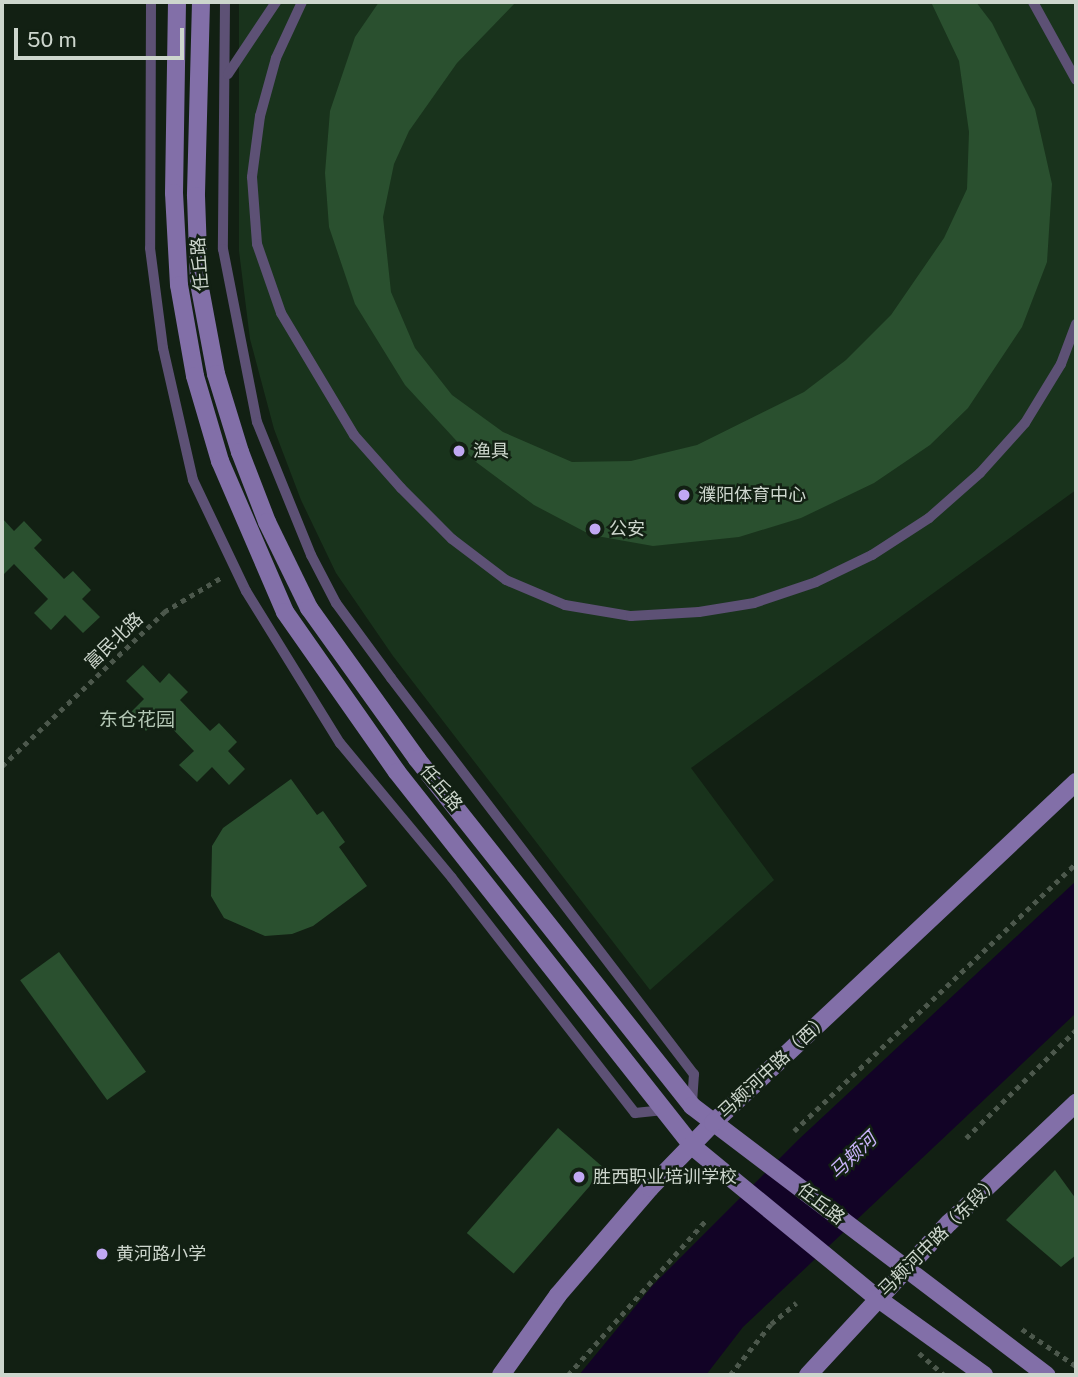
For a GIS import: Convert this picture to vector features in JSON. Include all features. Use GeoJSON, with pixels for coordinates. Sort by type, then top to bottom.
{"type":"FeatureCollection","features":[{"type":"Feature","properties":{"kind":"street","name":"任丘路"},"geometry":{"type":"LineString","coordinates":[[177,2],[174,193],[179,285],[195,376],[220,461],[285,612],[337,692],[692,1146],[710,1165],[877,1298],[984,1375]]}},
{"type":"Feature","properties":{"kind":"street","name":"任丘路"},"geometry":{"type":"LineString","coordinates":[[201,2],[196,196],[199,283],[216,374],[267,522],[309,608],[358,679],[692,1106],[1046,1375]]}},
{"type":"Feature","properties":{"kind":"street","name":"马颊河中路（西）"},"geometry":{"type":"LineString","coordinates":[[500,1375],[613,1227],[713,1123],[1076,782]]}},
{"type":"Feature","properties":{"kind":"street","name":"马颊河中路（东段）"},"geometry":{"type":"LineString","coordinates":[[808,1375],[904,1269],[1076,1102]]}},
{"type":"Feature","properties":{"kind":"lane"},"geometry":{"type":"LineString","coordinates":[[150,2],[150,248],[163,348],[192,480],[235,569],[282,653],[383,799],[437,858],[635,1113],[664,1110]]}},
{"type":"Feature","properties":{"kind":"lane"},"geometry":{"type":"LineString","coordinates":[[225,2],[227,75],[223,248],[257,422],[311,555],[336,603],[391,678],[694,1074],[692,1106]]}},
{"type":"Feature","properties":{"kind":"lane"},"geometry":{"type":"LineString","coordinates":[[227,75],[276,2]]}},
{"type":"Feature","properties":{"kind":"lane"},"geometry":{"type":"LineString","coordinates":[[303,2],[276,58],[260,116],[252,177],[257,244],[281,313],[354,435],[401,488],[452,539],[506,580],[565,605],[631,616],[699,612],[754,603],[816,582],[872,555],[929,518],[980,473],[1025,423],[1061,364],[1076,324]]}},
{"type":"Feature","properties":{"kind":"lane"},"geometry":{"type":"LineString","coordinates":[[1033,2],[1076,80]]}},
{"type":"Feature","properties":{"kind":"path","name":"富民北路"},"geometry":{"type":"LineString","coordinates":[[2,766],[164,612],[235,569]]}},
{"type":"Feature","properties":{"kind":"path"},"geometry":{"type":"LineString","coordinates":[[794,1131],[1076,863]]}},
{"type":"Feature","properties":{"kind":"path"},"geometry":{"type":"LineString","coordinates":[[966,1138],[1076,1030]]}},
{"type":"Feature","properties":{"kind":"path"},"geometry":{"type":"LineString","coordinates":[[568,1375],[603,1331],[706,1220]]}},
{"type":"Feature","properties":{"kind":"path"},"geometry":{"type":"LineString","coordinates":[[730,1375],[771,1324],[796,1303]]}},
{"type":"Feature","properties":{"kind":"green space","name":"濮阳体育中心"},"geometry":{"type":"Polygon","coordinates":[[[239,2],[1076,2],[1076,490],[691,768],[774,880],[650,990],[393,656],[336,573],[301,500],[274,429],[250,339],[239,251],[239,2]]]}},
{"type":"Feature","properties":{"kind":"water","name":"马颊河"},"geometry":{"type":"Polygon","coordinates":[[[1076,881],[1076,1013],[743,1327],[706,1375],[579,1375],[653,1285],[798,1140],[1076,881]]]}},
{"type":"Feature","properties":{"kind":"building"},"geometry":{"type":"Polygon","coordinates":[[[379,2],[516,2],[457,63],[409,131],[394,164],[383,217],[391,292],[415,348],[452,395],[503,432],[572,462],[631,461],[697,445],[804,392],[846,360],[891,315],[944,238],[967,189],[969,132],[959,61],[931,2],[976,2],[992,23],[1035,109],[1052,184],[1047,262],[1022,327],[968,408],[930,445],[874,483],[801,518],[739,537],[653,546],[591,535],[534,505],[476,462],[405,385],[355,304],[329,227],[325,173],[330,111],[355,37],[379,2]]]}},
{"type":"Feature","properties":{"kind":"building"},"geometry":{"type":"Polygon","coordinates":[[[2,518],[14,531],[24,521],[42,540],[34,548],[64,579],[73,571],[91,590],[82,599],[100,617],[83,633],[65,615],[51,630],[34,613],[48,599],[14,564],[2,576],[2,518]]]}},
{"type":"Feature","properties":{"kind":"building"},"geometry":{"type":"Polygon","coordinates":[[[143,665],[160,683],[169,673],[188,692],[180,700],[210,731],[219,723],[237,742],[228,751],[245,769],[229,785],[212,767],[197,782],[179,765],[194,751],[160,716],[146,731],[129,714],[144,699],[126,681],[143,665]]]}},
{"type":"Feature","properties":{"kind":"building"},"geometry":{"type":"Polygon","coordinates":[[[291,779],[317,815],[323,811],[345,842],[339,847],[367,886],[313,926],[292,934],[265,936],[224,918],[211,896],[212,846],[223,828],[291,779]]]}},
{"type":"Feature","properties":{"kind":"building"},"geometry":{"type":"Polygon","coordinates":[[[59,952],[146,1072],[107,1100],[20,980],[59,952]]]}},
{"type":"Feature","properties":{"kind":"building"},"geometry":{"type":"Polygon","coordinates":[[[558,1128],[605,1169],[514,1274],[467,1233],[558,1128]]]}},
{"type":"Feature","properties":{"kind":"building"},"geometry":{"type":"Polygon","coordinates":[[[1055,1170],[1076,1199],[1076,1255],[1061,1267],[1006,1220],[1055,1170]]]}},
{"type":"Feature","properties":{"kind":"place","name":"渔具"},"geometry":{"type":"Point","coordinates":[459,451]}},
{"type":"Feature","properties":{"kind":"place","name":"濮阳体育中心"},"geometry":{"type":"Point","coordinates":[684,495]}},
{"type":"Feature","properties":{"kind":"place","name":"公安"},"geometry":{"type":"Point","coordinates":[595,529]}},
{"type":"Feature","properties":{"kind":"place","name":"胜西职业培训学校"},"geometry":{"type":"Point","coordinates":[579,1177]}},
{"type":"Feature","properties":{"kind":"place","name":"黄河路小学"},"geometry":{"type":"Point","coordinates":[102,1254]}},
{"type":"Feature","properties":{"kind":"district","name":"东仓花园"},"geometry":{"type":"Point","coordinates":[137,720]}}]}
